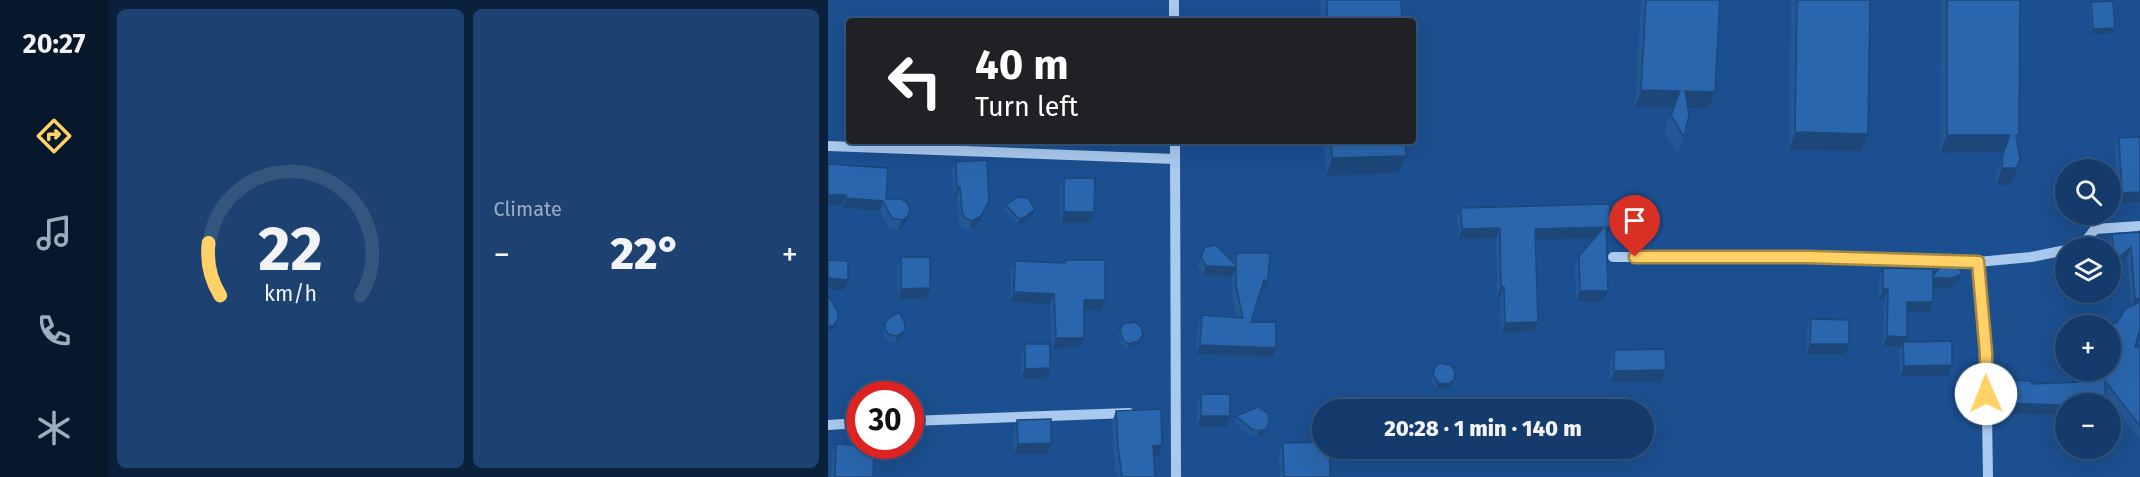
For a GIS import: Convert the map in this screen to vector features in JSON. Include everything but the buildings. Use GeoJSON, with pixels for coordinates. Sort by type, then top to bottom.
{"type":"FeatureCollection","features":[{"type":"Feature","properties":{"kind":"street"},"geometry":{"type":"LineString","coordinates":[[1174,0],[1174,18]]}},
{"type":"Feature","properties":{"kind":"street"},"geometry":{"type":"LineString","coordinates":[[1175,144],[1169,411],[1176,477]]}},
{"type":"Feature","properties":{"kind":"street"},"geometry":{"type":"LineString","coordinates":[[828,146],[1175,159]]}},
{"type":"Feature","properties":{"kind":"street"},"geometry":{"type":"LineString","coordinates":[[2089,237],[2095,229],[2140,226]]}},
{"type":"Feature","properties":{"kind":"street"},"geometry":{"type":"LineString","coordinates":[[1613,257],[1808,257],[1978,262],[2055,252]]}},
{"type":"Feature","properties":{"kind":"street"},"geometry":{"type":"LineString","coordinates":[[1978,262],[1986,353],[1988,477]]}},
{"type":"Feature","properties":{"kind":"street"},"geometry":{"type":"LineString","coordinates":[[924,420],[1140,412]]}},
{"type":"Feature","properties":{"kind":"street"},"geometry":{"type":"LineString","coordinates":[[828,425],[846,424]]}},
{"type":"Feature","properties":{"kind":"route"},"geometry":{"type":"LineString","coordinates":[[1635,257],[1808,257],[1978,262],[1986,353],[1986,394]]}}]}
